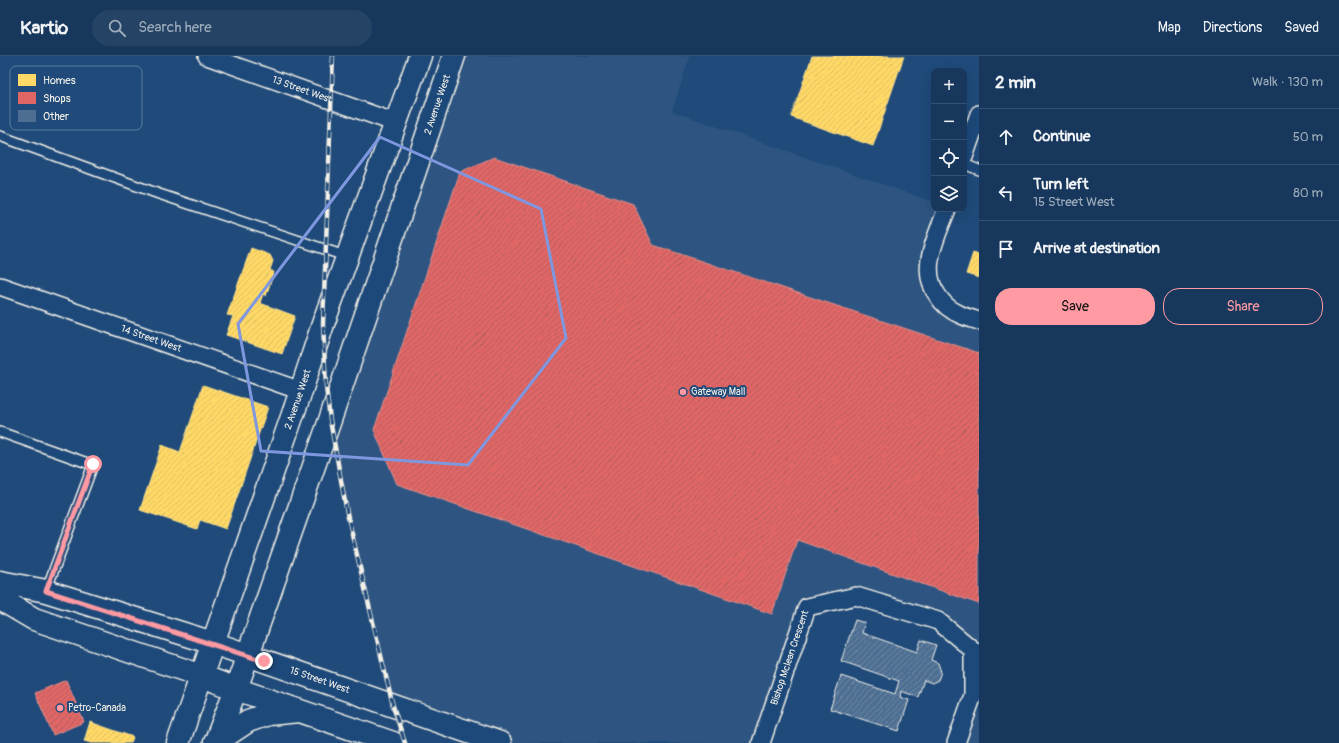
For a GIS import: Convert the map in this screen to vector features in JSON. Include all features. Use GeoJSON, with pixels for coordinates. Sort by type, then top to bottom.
{"type":"FeatureCollection","features":[{"type":"Feature","properties":{"kind":"main road","name":"2 Avenue West"},"geometry":{"type":"LineString","coordinates":[[178,743],[323,324],[420,56]]}},
{"type":"Feature","properties":{"kind":"main road","name":"2 Avenue West"},"geometry":{"type":"LineString","coordinates":[[215,743],[236,689],[454,56]]}},
{"type":"Feature","properties":{"kind":"main road","name":"15 Street West"},"geometry":{"type":"LineString","coordinates":[[0,582],[46,591],[213,643],[500,743]]}},
{"type":"Feature","properties":{"kind":"main road"},"geometry":{"type":"LineString","coordinates":[[0,599],[34,619],[393,743]]}},
{"type":"Feature","properties":{"kind":"main road"},"geometry":{"type":"LineString","coordinates":[[215,743],[248,721],[268,714],[299,710]]}},
{"type":"Feature","properties":{"kind":"street","name":"13 Street West"},"geometry":{"type":"LineString","coordinates":[[207,56],[396,123]]}},
{"type":"Feature","properties":{"kind":"street"},"geometry":{"type":"LineString","coordinates":[[967,148],[979,114]]}},
{"type":"Feature","properties":{"kind":"street"},"geometry":{"type":"LineString","coordinates":[[946,212],[930,258],[928,273],[932,289],[943,304],[958,314],[979,321]]}},
{"type":"Feature","properties":{"kind":"street","name":"14 Street West"},"geometry":{"type":"LineString","coordinates":[[0,286],[301,391]]}},
{"type":"Feature","properties":{"kind":"street","name":"Bishop Mclean Crescent"},"geometry":{"type":"LineString","coordinates":[[761,743],[807,607],[856,596],[938,621],[973,650],[973,695],[956,743]]}},
{"type":"Feature","properties":{"kind":"lane"},"geometry":{"type":"LineString","coordinates":[[0,136],[159,194],[348,257]]}},
{"type":"Feature","properties":{"kind":"lane"},"geometry":{"type":"LineString","coordinates":[[967,165],[979,170]]}},
{"type":"Feature","properties":{"kind":"lane"},"geometry":{"type":"LineString","coordinates":[[0,432],[93,464],[46,591]]}},
{"type":"Feature","properties":{"kind":"highlighted area"},"geometry":{"type":"Polygon","coordinates":[[[380,137],[541,209],[566,338],[468,465],[261,451],[238,324],[380,137]]]}},
{"type":"Feature","properties":{"kind":"shaded area"},"geometry":{"type":"Polygon","coordinates":[[[454,56],[690,56],[672,111],[931,201],[931,212],[946,212],[932,289],[979,321],[979,743],[956,743],[973,650],[938,621],[856,596],[807,607],[761,743],[491,743],[395,711],[347,513],[330,420],[454,56]]]}},
{"type":"Feature","properties":{"kind":"building: Homes"},"geometry":{"type":"Polygon","coordinates":[[[812,56],[904,56],[873,146],[791,117],[812,56]]]}},
{"type":"Feature","properties":{"kind":"building: Homes"},"geometry":{"type":"Polygon","coordinates":[[[251,248],[270,255],[273,261],[270,270],[274,272],[266,296],[263,294],[260,303],[295,316],[282,354],[226,335],[233,316],[227,315],[251,248]]]}},
{"type":"Feature","properties":{"kind":"building: Homes"},"geometry":{"type":"Polygon","coordinates":[[[973,253],[979,255],[979,278],[966,274],[973,253]]]}},
{"type":"Feature","properties":{"kind":"building: Homes"},"geometry":{"type":"Polygon","coordinates":[[[203,385],[268,407],[226,529],[200,520],[197,529],[140,510],[162,445],[180,452],[203,385]]]}},
{"type":"Feature","properties":{"kind":"building: Homes"},"geometry":{"type":"Polygon","coordinates":[[[90,722],[133,737],[131,743],[91,743],[84,741],[90,722]]]}},
{"type":"Feature","properties":{"kind":"building: Shops","name":"Gateway Mall"},"geometry":{"type":"Polygon","coordinates":[[[494,157],[633,204],[653,245],[979,353],[979,604],[797,540],[772,614],[397,484],[374,430],[460,172],[494,157]]]}},
{"type":"Feature","properties":{"kind":"building: Shops","name":"Petro-Canada"},"geometry":{"type":"Polygon","coordinates":[[[66,680],[84,722],[53,735],[35,693],[66,680]]]}},
{"type":"Feature","properties":{"kind":"building: Other"},"geometry":{"type":"Polygon","coordinates":[[[855,620],[865,623],[862,633],[917,652],[921,640],[936,645],[931,660],[938,663],[941,672],[938,680],[932,683],[924,680],[918,697],[901,691],[900,697],[909,700],[899,731],[830,709],[841,676],[895,694],[899,681],[841,661],[855,620]]]}},
{"type":"Feature","properties":{"kind":"railway"},"geometry":{"type":"LineString","coordinates":[[333,56],[323,324],[326,387],[330,420],[347,513],[393,706],[405,743]]}},
{"type":"Feature","properties":{"kind":"place","name":"Gateway Mall"},"geometry":{"type":"Point","coordinates":[683,392]}},
{"type":"Feature","properties":{"kind":"place","name":"Petro-Canada"},"geometry":{"type":"Point","coordinates":[60,708]}},
{"type":"Feature","properties":{"kind":"route"},"geometry":{"type":"LineString","coordinates":[[93,464],[46,591],[213,643],[264,661]]}}]}
